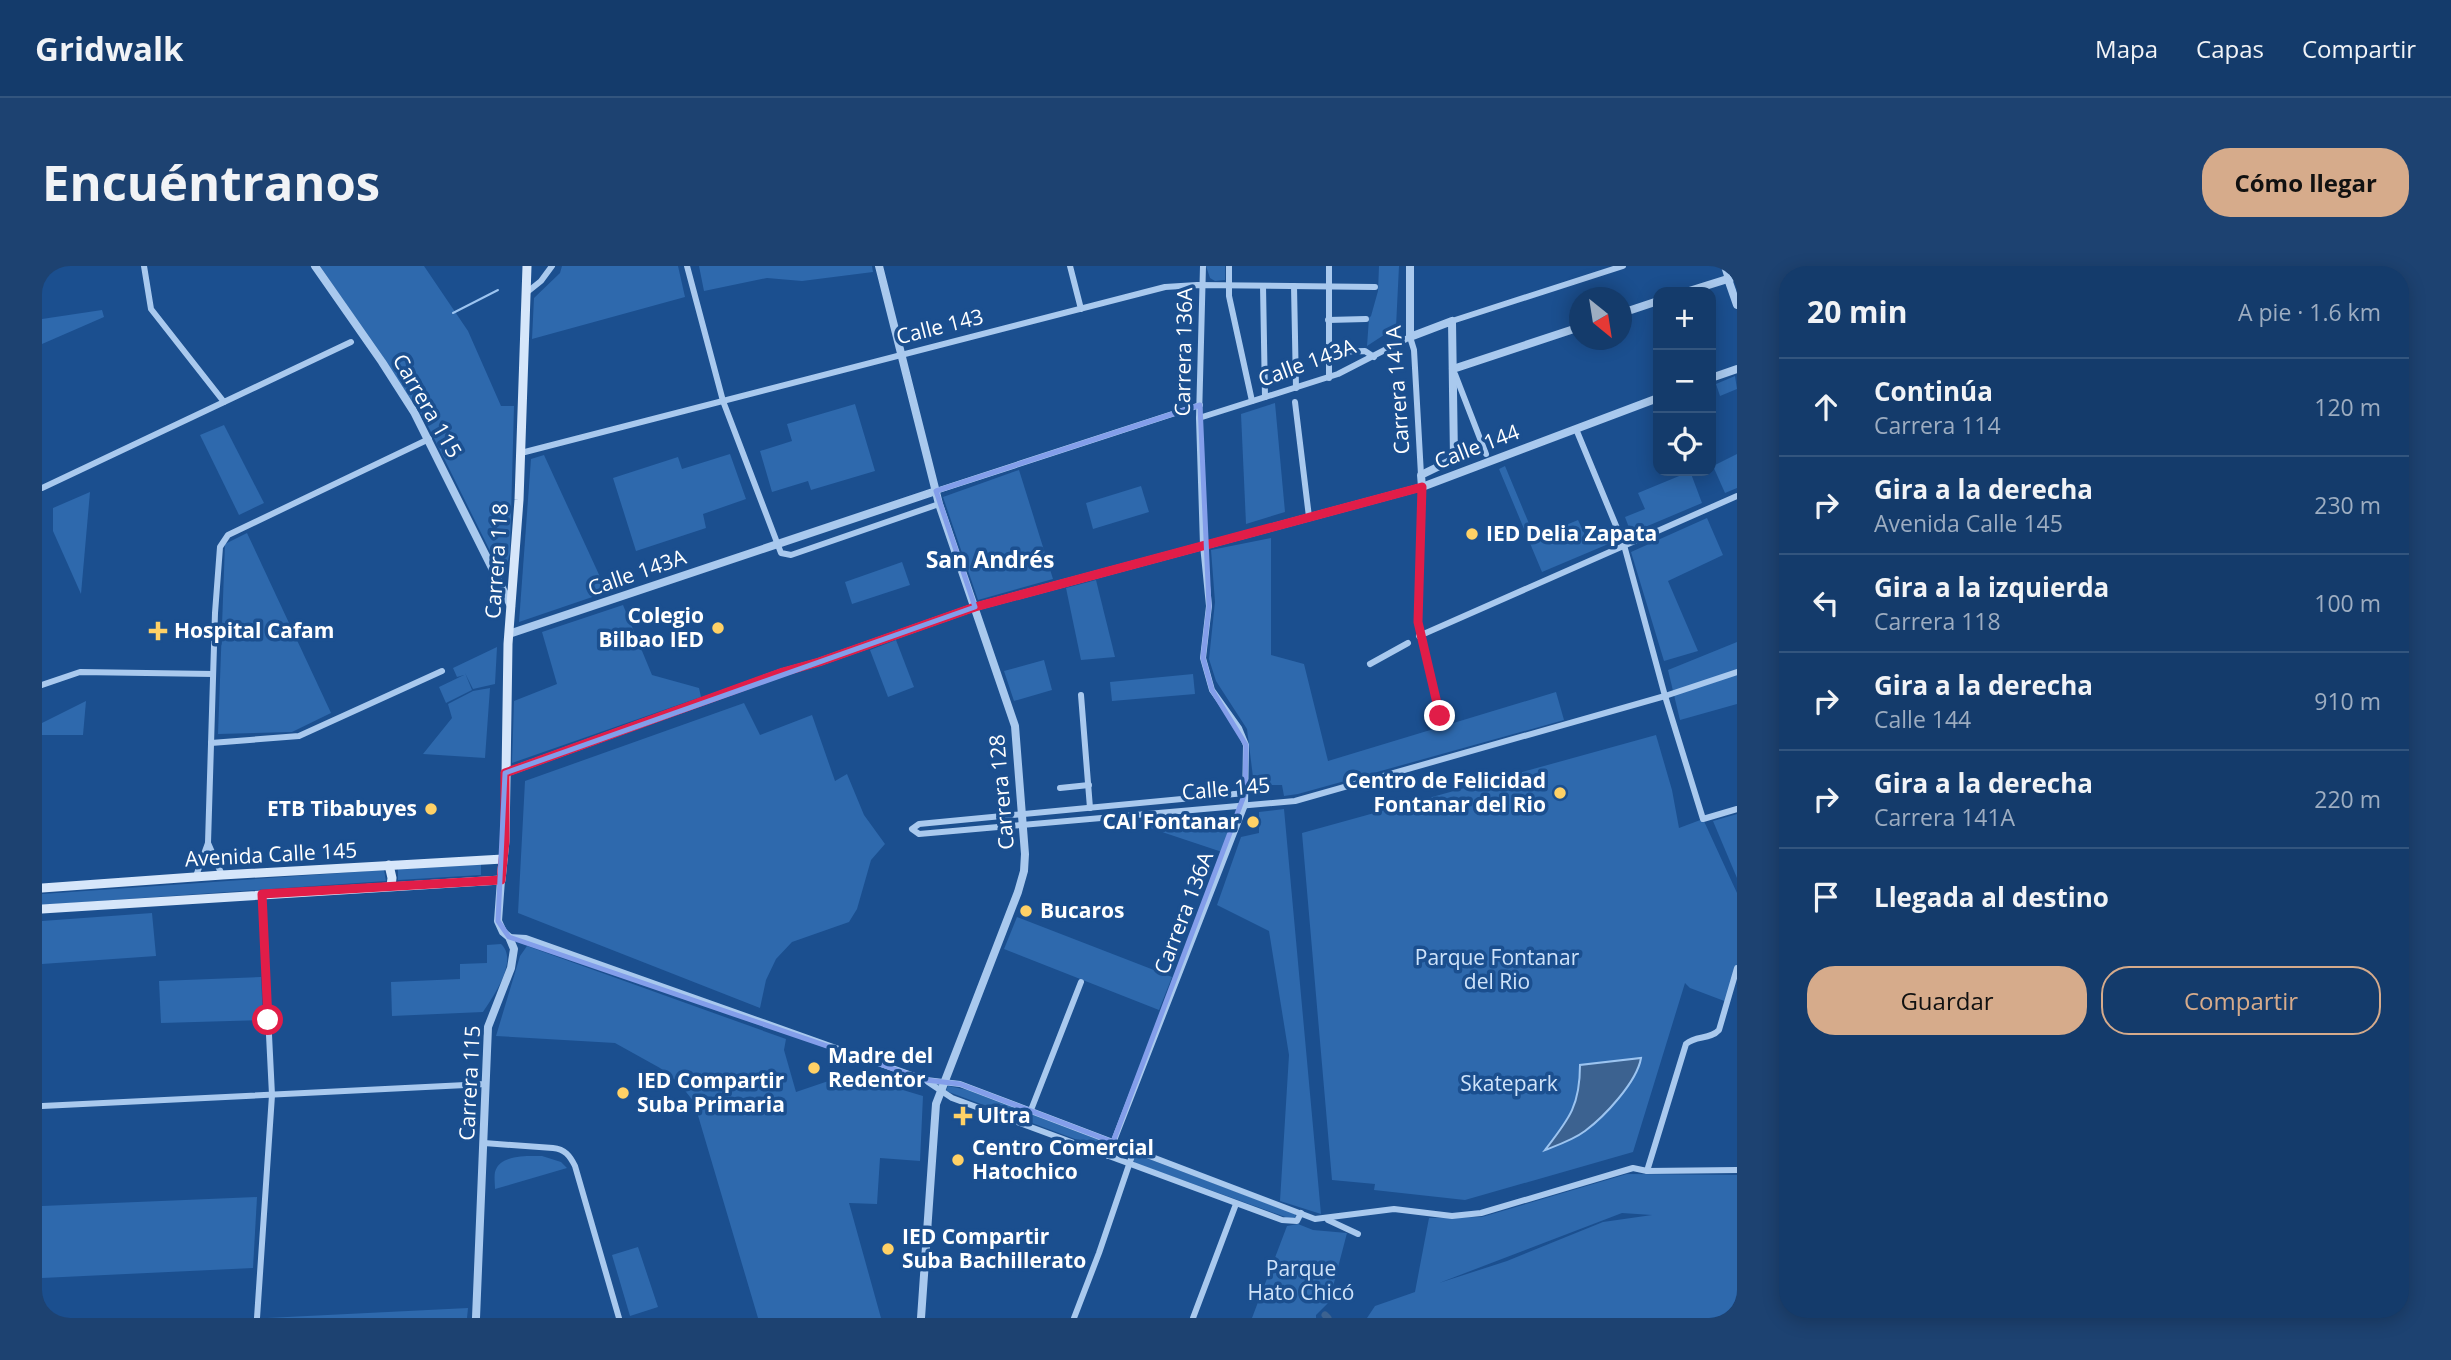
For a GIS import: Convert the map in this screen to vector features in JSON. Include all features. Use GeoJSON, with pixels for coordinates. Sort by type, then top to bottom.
{"type":"FeatureCollection","features":[{"type":"Feature","properties":{"kind":"main road","name":"Carrera 118"},"geometry":{"type":"LineString","coordinates":[[503,859],[509,634],[520,453],[527,266]]}},
{"type":"Feature","properties":{"kind":"main road","name":"Avenida Calle 145"},"geometry":{"type":"LineString","coordinates":[[42,888],[196,876],[503,859]]}},
{"type":"Feature","properties":{"kind":"main road","name":"Carrera 115"},"geometry":{"type":"LineString","coordinates":[[501,880],[503,859]]}},
{"type":"Feature","properties":{"kind":"main road"},"geometry":{"type":"LineString","coordinates":[[389,865],[391,886]]}},
{"type":"Feature","properties":{"kind":"main road","name":"Avenida Calle 145"},"geometry":{"type":"LineString","coordinates":[[42,909],[501,880]]}},
{"type":"Feature","properties":{"kind":"street"},"geometry":{"type":"LineString","coordinates":[[144,266],[151,309],[224,402]]}},
{"type":"Feature","properties":{"kind":"street","name":"Carrera 115"},"geometry":{"type":"LineString","coordinates":[[314,266],[382,362],[429,439],[511,606]]}},
{"type":"Feature","properties":{"kind":"street"},"geometry":{"type":"LineString","coordinates":[[526,293],[541,281],[552,266]]}},
{"type":"Feature","properties":{"kind":"street"},"geometry":{"type":"LineString","coordinates":[[687,266],[723,401],[781,553],[791,555],[940,504]]}},
{"type":"Feature","properties":{"kind":"street","name":"Carrera 128"},"geometry":{"type":"LineString","coordinates":[[879,266],[936,491],[1015,726],[1025,863],[1022,880],[935,1107],[921,1318]]}},
{"type":"Feature","properties":{"kind":"street"},"geometry":{"type":"LineString","coordinates":[[1071,266],[1081,309]]}},
{"type":"Feature","properties":{"kind":"street","name":"Carrera 136A"},"geometry":{"type":"LineString","coordinates":[[1108,1156],[1245,805],[1248,753],[1244,736],[1212,690],[1205,669],[1203,649],[1209,606],[1203,545],[1199,418],[1203,266]]}},
{"type":"Feature","properties":{"kind":"street"},"geometry":{"type":"LineString","coordinates":[[1229,266],[1228,285],[1233,321],[1252,401]]}},
{"type":"Feature","properties":{"kind":"street"},"geometry":{"type":"LineString","coordinates":[[1329,266],[1329,378]]}},
{"type":"Feature","properties":{"kind":"street","name":"Carrera 141A"},"geometry":{"type":"LineString","coordinates":[[1410,266],[1410,337],[1414,349],[1422,487],[1419,636],[1440,719]]}},
{"type":"Feature","properties":{"kind":"street","name":"Calle 143A"},"geometry":{"type":"LineString","coordinates":[[1199,418],[1329,378],[1410,337],[1452,321],[1623,266]]}},
{"type":"Feature","properties":{"kind":"street"},"geometry":{"type":"LineString","coordinates":[[1724,266],[1737,305]]}},
{"type":"Feature","properties":{"kind":"street"},"geometry":{"type":"LineString","coordinates":[[1702,287],[1737,276]]}},
{"type":"Feature","properties":{"kind":"street"},"geometry":{"type":"LineString","coordinates":[[1263,286],[1265,397]]}},
{"type":"Feature","properties":{"kind":"street"},"geometry":{"type":"LineString","coordinates":[[1294,286],[1296,388]]}},
{"type":"Feature","properties":{"kind":"street","name":"Calle 143"},"geometry":{"type":"LineString","coordinates":[[520,453],[1165,287],[1375,287]]}},
{"type":"Feature","properties":{"kind":"street"},"geometry":{"type":"LineString","coordinates":[[1632,310],[1653,303]]}},
{"type":"Feature","properties":{"kind":"street"},"geometry":{"type":"LineString","coordinates":[[1328,320],[1366,319]]}},
{"type":"Feature","properties":{"kind":"street"},"geometry":{"type":"LineString","coordinates":[[1421,475],[1454,459],[1452,321]]}},
{"type":"Feature","properties":{"kind":"street"},"geometry":{"type":"LineString","coordinates":[[1453,369],[1569,331]]}},
{"type":"Feature","properties":{"kind":"street"},"geometry":{"type":"LineString","coordinates":[[42,488],[351,342]]}},
{"type":"Feature","properties":{"kind":"street"},"geometry":{"type":"LineString","coordinates":[[1328,352],[1365,351],[1374,357]]}},
{"type":"Feature","properties":{"kind":"street"},"geometry":{"type":"LineString","coordinates":[[1453,369],[1486,454]]}},
{"type":"Feature","properties":{"kind":"street"},"geometry":{"type":"LineString","coordinates":[[1716,376],[1737,369]]}},
{"type":"Feature","properties":{"kind":"street","name":"Calle 144"},"geometry":{"type":"LineString","coordinates":[[505,773],[783,672],[975,607],[1422,487],[1653,400]]}},
{"type":"Feature","properties":{"kind":"street"},"geometry":{"type":"LineString","coordinates":[[1295,402],[1309,517]]}},
{"type":"Feature","properties":{"kind":"street","name":"Calle 143A"},"geometry":{"type":"LineString","coordinates":[[509,634],[1200,405]]}},
{"type":"Feature","properties":{"kind":"street"},"geometry":{"type":"LineString","coordinates":[[1576,429],[1625,545],[1665,696],[1703,819],[1737,809]]}},
{"type":"Feature","properties":{"kind":"street"},"geometry":{"type":"LineString","coordinates":[[196,876],[208,843],[220,547],[228,535],[429,439]]}},
{"type":"Feature","properties":{"kind":"street"},"geometry":{"type":"LineString","coordinates":[[1419,636],[1737,496]]}},
{"type":"Feature","properties":{"kind":"street"},"geometry":{"type":"LineString","coordinates":[[495,573],[505,575],[514,570]]}},
{"type":"Feature","properties":{"kind":"street"},"geometry":{"type":"LineString","coordinates":[[1370,664],[1408,643]]}},
{"type":"Feature","properties":{"kind":"street"},"geometry":{"type":"LineString","coordinates":[[211,743],[299,736],[442,671]]}},
{"type":"Feature","properties":{"kind":"street","name":"Calle 145"},"geometry":{"type":"LineString","coordinates":[[1245,793],[919,824],[912,829],[919,834],[1295,801],[1665,696],[1737,671]]}},
{"type":"Feature","properties":{"kind":"street"},"geometry":{"type":"LineString","coordinates":[[42,685],[80,672],[213,674]]}},
{"type":"Feature","properties":{"kind":"street"},"geometry":{"type":"LineString","coordinates":[[1082,695],[1090,808]]}},
{"type":"Feature","properties":{"kind":"street"},"geometry":{"type":"LineString","coordinates":[[1060,788],[1089,785]]}},
{"type":"Feature","properties":{"kind":"street"},"geometry":{"type":"LineString","coordinates":[[208,843],[222,875]]}},
{"type":"Feature","properties":{"kind":"street","name":"Carrera 115"},"geometry":{"type":"LineString","coordinates":[[476,1318],[488,1027],[511,968],[514,949],[498,922],[501,880]]}},
{"type":"Feature","properties":{"kind":"street"},"geometry":{"type":"LineString","coordinates":[[257,1318],[272,1095],[262,894]]}},
{"type":"Feature","properties":{"kind":"street"},"geometry":{"type":"LineString","coordinates":[[509,937],[526,938],[926,1080],[960,1084],[1315,1219],[1394,1209],[1452,1216],[1473,1214],[1633,1168],[1647,1171],[1737,1170]]}},
{"type":"Feature","properties":{"kind":"street"},"geometry":{"type":"LineString","coordinates":[[1647,1171],[1686,1044],[1695,1038],[1715,1035],[1719,1030],[1737,968]]}},
{"type":"Feature","properties":{"kind":"street"},"geometry":{"type":"LineString","coordinates":[[1031,1110],[1081,982]]}},
{"type":"Feature","properties":{"kind":"street"},"geometry":{"type":"LineString","coordinates":[[926,1080],[951,1098],[1236,1204],[1287,1222],[1297,1221],[1301,1213]]}},
{"type":"Feature","properties":{"kind":"street"},"geometry":{"type":"LineString","coordinates":[[42,1106],[486,1084]]}},
{"type":"Feature","properties":{"kind":"street"},"geometry":{"type":"LineString","coordinates":[[484,1143],[560,1149],[569,1156],[575,1166],[620,1318]]}},
{"type":"Feature","properties":{"kind":"street"},"geometry":{"type":"LineString","coordinates":[[1074,1318],[1100,1254],[1134,1150]]}},
{"type":"Feature","properties":{"kind":"street"},"geometry":{"type":"LineString","coordinates":[[1193,1318],[1236,1204]]}},
{"type":"Feature","properties":{"kind":"street"},"geometry":{"type":"LineString","coordinates":[[1325,1219],[1358,1234]]}},
{"type":"Feature","properties":{"kind":"highlighted area"},"geometry":{"type":"Polygon","coordinates":[[[1200,405],[1209,606],[1203,658],[1212,690],[1246,745],[1245,793],[1113,1142],[960,1084],[926,1080],[509,937],[498,921],[505,773],[975,607],[936,491],[1200,405]]]}},
{"type":"Feature","properties":{"kind":"green space"},"geometry":{"type":"Polygon","coordinates":[[[320,266],[424,266],[468,331],[501,406],[514,406],[510,553],[505,565],[500,567],[496,563],[425,420],[320,266]]]}},
{"type":"Feature","properties":{"kind":"green space"},"geometry":{"type":"Polygon","coordinates":[[[562,266],[678,266],[685,297],[532,339],[534,298],[560,273],[562,266]]]}},
{"type":"Feature","properties":{"kind":"green space"},"geometry":{"type":"Polygon","coordinates":[[[699,266],[872,266],[873,272],[802,281],[767,278],[704,291],[699,266]]]}},
{"type":"Feature","properties":{"kind":"green space"},"geometry":{"type":"Polygon","coordinates":[[[1206,266],[1225,266],[1225,280],[1215,281],[1210,278],[1206,266]]]}},
{"type":"Feature","properties":{"kind":"green space"},"geometry":{"type":"Polygon","coordinates":[[[1379,266],[1399,266],[1396,327],[1367,346],[1369,318],[1378,291],[1379,266]]]}},
{"type":"Feature","properties":{"kind":"green space"},"geometry":{"type":"Polygon","coordinates":[[[102,310],[104,317],[42,344],[42,319],[102,310]]]}},
{"type":"Feature","properties":{"kind":"green space"},"geometry":{"type":"Polygon","coordinates":[[[1735,376],[1737,389],[1720,396],[1716,384],[1735,376]]]}},
{"type":"Feature","properties":{"kind":"green space"},"geometry":{"type":"Polygon","coordinates":[[[1275,403],[1285,512],[1246,524],[1241,414],[1275,403]]]}},
{"type":"Feature","properties":{"kind":"green space"},"geometry":{"type":"Polygon","coordinates":[[[855,404],[875,471],[811,490],[808,481],[772,492],[760,451],[792,441],[787,424],[855,404]]]}},
{"type":"Feature","properties":{"kind":"green space"},"geometry":{"type":"Polygon","coordinates":[[[224,425],[264,503],[239,515],[200,435],[224,425]]]}},
{"type":"Feature","properties":{"kind":"green space"},"geometry":{"type":"Polygon","coordinates":[[[730,454],[746,499],[703,514],[706,528],[636,551],[613,478],[678,457],[682,469],[730,454]]]}},
{"type":"Feature","properties":{"kind":"green space"},"geometry":{"type":"Polygon","coordinates":[[[1737,454],[1737,488],[1725,493],[1716,473],[1716,464],[1737,454]]]}},
{"type":"Feature","properties":{"kind":"green space"},"geometry":{"type":"Polygon","coordinates":[[[544,455],[607,592],[519,622],[531,459],[544,455]]]}},
{"type":"Feature","properties":{"kind":"green space"},"geometry":{"type":"Polygon","coordinates":[[[1505,466],[1535,538],[1578,520],[1586,537],[1607,528],[1613,542],[1542,572],[1499,469],[1505,466]]]}},
{"type":"Feature","properties":{"kind":"green space"},"geometry":{"type":"Polygon","coordinates":[[[1019,470],[1053,579],[978,600],[943,497],[1019,470]]]}},
{"type":"Feature","properties":{"kind":"green space"},"geometry":{"type":"Polygon","coordinates":[[[1679,476],[1692,476],[1702,503],[1631,533],[1625,517],[1645,509],[1638,493],[1679,476]]]}},
{"type":"Feature","properties":{"kind":"green space"},"geometry":{"type":"Polygon","coordinates":[[[1141,486],[1149,512],[1093,529],[1086,503],[1141,486]]]}},
{"type":"Feature","properties":{"kind":"green space"},"geometry":{"type":"Polygon","coordinates":[[[90,492],[81,594],[53,531],[53,508],[90,492]]]}},
{"type":"Feature","properties":{"kind":"green space"},"geometry":{"type":"Polygon","coordinates":[[[1707,518],[1723,555],[1668,581],[1698,651],[1664,661],[1631,552],[1707,518]]]}},
{"type":"Feature","properties":{"kind":"green space"},"geometry":{"type":"Polygon","coordinates":[[[247,533],[331,713],[292,732],[218,734],[225,544],[247,533]]]}},
{"type":"Feature","properties":{"kind":"green space"},"geometry":{"type":"Polygon","coordinates":[[[1271,538],[1271,655],[1304,664],[1328,761],[1556,692],[1564,720],[1298,794],[1284,796],[1282,785],[1254,785],[1247,729],[1216,681],[1209,659],[1215,602],[1211,550],[1271,538]]]}},
{"type":"Feature","properties":{"kind":"green space"},"geometry":{"type":"Polygon","coordinates":[[[902,562],[910,585],[852,604],[845,582],[902,562]]]}},
{"type":"Feature","properties":{"kind":"green space"},"geometry":{"type":"Polygon","coordinates":[[[1096,580],[1115,657],[1081,660],[1066,588],[1096,580]]]}},
{"type":"Feature","properties":{"kind":"green space"},"geometry":{"type":"Polygon","coordinates":[[[623,605],[652,675],[699,688],[701,697],[512,763],[514,701],[557,684],[542,632],[623,605]]]}},
{"type":"Feature","properties":{"kind":"green space"},"geometry":{"type":"Polygon","coordinates":[[[896,640],[914,687],[888,697],[870,650],[896,640]]]}},
{"type":"Feature","properties":{"kind":"green space"},"geometry":{"type":"Polygon","coordinates":[[[1737,642],[1737,704],[1680,720],[1668,670],[1737,642]]]}},
{"type":"Feature","properties":{"kind":"green space"},"geometry":{"type":"Polygon","coordinates":[[[497,647],[495,684],[473,689],[465,673],[472,690],[446,703],[439,687],[464,675],[457,677],[453,668],[497,647]]]}},
{"type":"Feature","properties":{"kind":"green space"},"geometry":{"type":"Polygon","coordinates":[[[1044,660],[1052,690],[1014,701],[1004,671],[1044,660]]]}},
{"type":"Feature","properties":{"kind":"green space"},"geometry":{"type":"Polygon","coordinates":[[[1193,674],[1195,694],[1112,701],[1110,682],[1193,674]]]}},
{"type":"Feature","properties":{"kind":"green space"},"geometry":{"type":"Polygon","coordinates":[[[490,688],[485,758],[423,754],[452,718],[448,704],[473,691],[490,688]]]}},
{"type":"Feature","properties":{"kind":"green space"},"geometry":{"type":"Polygon","coordinates":[[[86,701],[83,735],[42,735],[42,723],[86,701]]]}},
{"type":"Feature","properties":{"kind":"green space"},"geometry":{"type":"Polygon","coordinates":[[[744,703],[760,735],[812,715],[835,781],[847,774],[864,815],[885,844],[871,860],[857,909],[849,922],[792,942],[776,959],[766,980],[760,1008],[518,913],[525,781],[744,703]]]}},
{"type":"Feature","properties":{"kind":"green space","name":"Parque Fontanar del Rio"},"geometry":{"type":"Polygon","coordinates":[[[1656,735],[1672,790],[1679,828],[1703,819],[1737,893],[1737,971],[1727,1002],[1690,988],[1685,983],[1633,1152],[1465,1200],[1374,1190],[1375,1184],[1332,1180],[1302,833],[1656,735]]]}},
{"type":"Feature","properties":{"kind":"green space"},"geometry":{"type":"Polygon","coordinates":[[[1284,809],[1321,1214],[1280,1201],[1289,1055],[1269,931],[1217,905],[1241,837],[1259,833],[1259,812],[1284,809]]]}},
{"type":"Feature","properties":{"kind":"green space"},"geometry":{"type":"Polygon","coordinates":[[[1737,814],[1737,878],[1713,821],[1737,814]]]}},
{"type":"Feature","properties":{"kind":"green space"},"geometry":{"type":"Polygon","coordinates":[[[1225,816],[1232,828],[1222,852],[1141,825],[1225,816]]]}},
{"type":"Feature","properties":{"kind":"green space"},"geometry":{"type":"Polygon","coordinates":[[[481,864],[481,875],[398,880],[398,868],[481,864]]]}},
{"type":"Feature","properties":{"kind":"green space"},"geometry":{"type":"Polygon","coordinates":[[[384,870],[386,881],[42,905],[42,894],[384,870]]]}},
{"type":"Feature","properties":{"kind":"green space"},"geometry":{"type":"Polygon","coordinates":[[[152,913],[156,956],[42,964],[42,921],[152,913]]]}},
{"type":"Feature","properties":{"kind":"green space"},"geometry":{"type":"Polygon","coordinates":[[[1017,917],[1172,977],[1159,1010],[1004,949],[1017,917]]]}},
{"type":"Feature","properties":{"kind":"green space"},"geometry":{"type":"Polygon","coordinates":[[[501,944],[506,951],[506,969],[483,1012],[392,1016],[391,982],[460,979],[460,964],[487,963],[487,945],[501,944]]]}},
{"type":"Feature","properties":{"kind":"green space"},"geometry":{"type":"Polygon","coordinates":[[[527,946],[786,1039],[784,1050],[796,1092],[849,1074],[923,1096],[920,1161],[880,1158],[877,1204],[849,1203],[881,1318],[758,1318],[694,1102],[679,1083],[660,1068],[615,1043],[496,1036],[520,956],[527,946]]]}},
{"type":"Feature","properties":{"kind":"green space"},"geometry":{"type":"Polygon","coordinates":[[[261,977],[263,1020],[161,1023],[159,981],[261,977]]]}},
{"type":"Feature","properties":{"kind":"green space"},"geometry":{"type":"Polygon","coordinates":[[[948,1086],[968,1090],[1102,1141],[1099,1148],[946,1091],[948,1086]]]}},
{"type":"Feature","properties":{"kind":"green space"},"geometry":{"type":"Polygon","coordinates":[[[1138,1155],[1295,1214],[1296,1217],[1291,1219],[1135,1163],[1133,1160],[1138,1155]]]}},
{"type":"Feature","properties":{"kind":"green space"},"geometry":{"type":"Polygon","coordinates":[[[542,1156],[561,1162],[567,1168],[495,1189],[495,1172],[502,1162],[515,1157],[542,1156]]]}},
{"type":"Feature","properties":{"kind":"green space"},"geometry":{"type":"Polygon","coordinates":[[[1627,1174],[1737,1175],[1737,1318],[1367,1318],[1375,1306],[1415,1292],[1429,1218],[1482,1217],[1627,1174]],[[1622,1213],[1439,1283],[1507,1261],[1603,1222],[1652,1215],[1622,1213]]]}},
{"type":"Feature","properties":{"kind":"green space"},"geometry":{"type":"Polygon","coordinates":[[[257,1197],[253,1268],[42,1278],[42,1206],[257,1197]]]}},
{"type":"Feature","properties":{"kind":"green space","name":"Parque Hato Chicó"},"geometry":{"type":"Polygon","coordinates":[[[1298,1224],[1313,1230],[1347,1233],[1329,1302],[1316,1318],[1252,1318],[1287,1226],[1298,1224]]]}},
{"type":"Feature","properties":{"kind":"green space"},"geometry":{"type":"Polygon","coordinates":[[[638,1247],[658,1307],[630,1316],[612,1255],[638,1247]]]}},
{"type":"Feature","properties":{"kind":"green space"},"geometry":{"type":"Polygon","coordinates":[[[468,1308],[467,1318],[267,1318],[468,1308]]]}},
{"type":"Feature","properties":{"kind":"shaded area"},"geometry":{"type":"Polygon","coordinates":[[[1641,1058],[1627,1088],[1601,1117],[1576,1137],[1545,1150],[1572,1111],[1578,1091],[1580,1065],[1641,1058]]]}},
{"type":"Feature","properties":{"kind":"waterway"},"geometry":{"type":"LineString","coordinates":[[453,313],[498,290]]}},
{"type":"Feature","properties":{"kind":"waterway"},"geometry":{"type":"LineString","coordinates":[[1325,1315],[1328,1318]]}},
{"type":"Feature","properties":{"kind":"place","name":"IED Delia Zapata"},"geometry":{"type":"Point","coordinates":[1472,534]}},
{"type":"Feature","properties":{"kind":"place","name":"Colegio Bilbao IED"},"geometry":{"type":"Point","coordinates":[718,628]}},
{"type":"Feature","properties":{"kind":"place","name":"Hospital Cafam"},"geometry":{"type":"Point","coordinates":[158,631]}},
{"type":"Feature","properties":{"kind":"place","name":"Centro de Felicidad Fontanar del Rio"},"geometry":{"type":"Point","coordinates":[1560,793]}},
{"type":"Feature","properties":{"kind":"place","name":"ETB Tibabuyes"},"geometry":{"type":"Point","coordinates":[431,809]}},
{"type":"Feature","properties":{"kind":"place","name":"CAI Fontanar"},"geometry":{"type":"Point","coordinates":[1253,822]}},
{"type":"Feature","properties":{"kind":"place","name":"Bucaros"},"geometry":{"type":"Point","coordinates":[1026,911]}},
{"type":"Feature","properties":{"kind":"place","name":"Madre del Redentor"},"geometry":{"type":"Point","coordinates":[814,1068]}},
{"type":"Feature","properties":{"kind":"place","name":"IED Compartir Suba Primaria"},"geometry":{"type":"Point","coordinates":[623,1093]}},
{"type":"Feature","properties":{"kind":"place","name":"Ultra"},"geometry":{"type":"Point","coordinates":[963,1116]}},
{"type":"Feature","properties":{"kind":"place","name":"Centro Comercial Hatochico"},"geometry":{"type":"Point","coordinates":[958,1160]}},
{"type":"Feature","properties":{"kind":"place","name":"IED Compartir Suba Bachillerato"},"geometry":{"type":"Point","coordinates":[888,1249]}},
{"type":"Feature","properties":{"kind":"district","name":"San Andrés"},"geometry":{"type":"Point","coordinates":[990,560]}},
{"type":"Feature","properties":{"kind":"route"},"geometry":{"type":"LineString","coordinates":[[268,1020],[262,894],[501,880],[505,841],[505,773],[783,672],[975,607],[1422,487],[1419,636],[1440,716]]}},
{"type":"Feature","properties":{"kind":"park label","name":"Skatepark"},"geometry":{"type":"Point","coordinates":[1509,1084]}}]}
